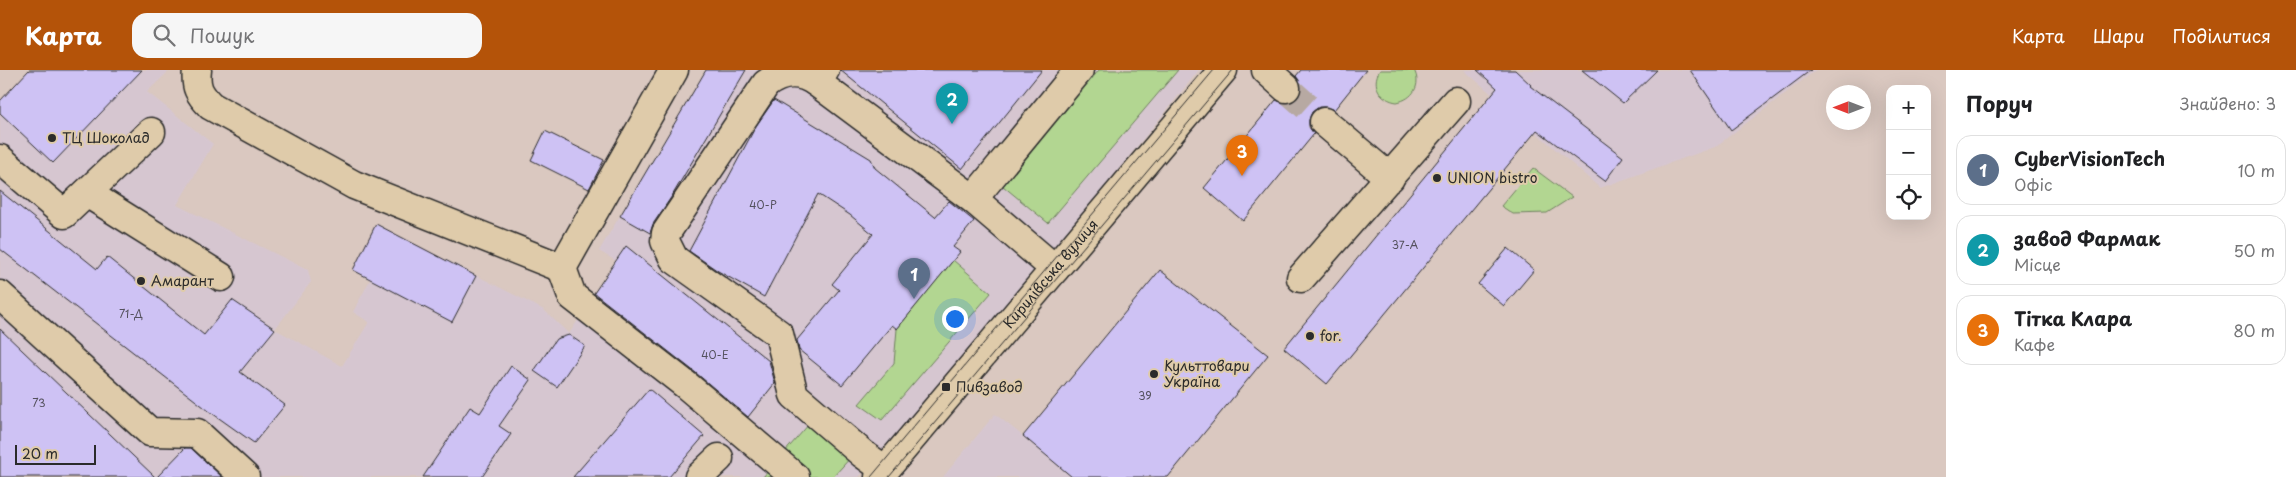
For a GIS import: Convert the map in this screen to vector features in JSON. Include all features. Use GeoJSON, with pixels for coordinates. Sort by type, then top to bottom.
{"type":"FeatureCollection","features":[{"type":"Feature","properties":{"kind":"street"},"geometry":{"type":"LineString","coordinates":[[197,70],[196,82],[199,94],[211,106],[354,185],[562,268],[572,296],[686,385],[795,477]]}},
{"type":"Feature","properties":{"kind":"street"},"geometry":{"type":"LineString","coordinates":[[562,268],[674,70]]}},
{"type":"Feature","properties":{"kind":"street"},"geometry":{"type":"LineString","coordinates":[[973,199],[1079,70]]}},
{"type":"Feature","properties":{"kind":"street","name":"Кирилівська вулиця"},"geometry":{"type":"LineString","coordinates":[[882,474],[1223,70]]}},
{"type":"Feature","properties":{"kind":"street"},"geometry":{"type":"LineString","coordinates":[[1266,70],[1286,88]]}},
{"type":"Feature","properties":{"kind":"street"},"geometry":{"type":"LineString","coordinates":[[882,474],[863,454],[794,395],[779,334],[674,259],[665,241],[666,233],[766,84],[777,76],[794,73],[820,76],[973,199],[1055,269]]}},
{"type":"Feature","properties":{"kind":"street"},"geometry":{"type":"LineString","coordinates":[[1301,278],[1456,102]]}},
{"type":"Feature","properties":{"kind":"street"},"geometry":{"type":"LineString","coordinates":[[1324,122],[1390,178]]}},
{"type":"Feature","properties":{"kind":"street"},"geometry":{"type":"LineString","coordinates":[[0,159],[64,214],[151,132]]}},
{"type":"Feature","properties":{"kind":"street"},"geometry":{"type":"LineString","coordinates":[[87,193],[220,277]]}},
{"type":"Feature","properties":{"kind":"street"},"geometry":{"type":"LineString","coordinates":[[0,295],[150,432],[197,433],[245,477]]}},
{"type":"Feature","properties":{"kind":"street"},"geometry":{"type":"LineString","coordinates":[[699,477],[719,458]]}},
{"type":"Feature","properties":{"kind":"shaded area"},"geometry":{"type":"Polygon","coordinates":[[[29,70],[170,70],[147,92],[213,144],[177,205],[308,270],[311,282],[275,329],[342,366],[369,322],[353,312],[370,280],[353,270],[376,224],[544,310],[569,334],[616,261],[599,251],[706,70],[1199,70],[1047,258],[859,477],[0,477],[0,101],[29,70]]]}},
{"type":"Feature","properties":{"kind":"shaded area"},"geometry":{"type":"Polygon","coordinates":[[[1464,70],[1816,70],[1715,147],[1600,188],[1464,70]]]}},
{"type":"Feature","properties":{"kind":"shaded area"},"geometry":{"type":"Polygon","coordinates":[[[995,414],[1023,436],[1072,477],[943,477],[995,414]]]}},
{"type":"Feature","properties":{"kind":"green space"},"geometry":{"type":"Polygon","coordinates":[[[1099,70],[1178,70],[1048,223],[1003,186],[1099,70]]]}},
{"type":"Feature","properties":{"kind":"green space"},"geometry":{"type":"Polygon","coordinates":[[[1380,70],[1414,70],[1417,81],[1412,95],[1397,102],[1391,101],[1382,95],[1376,81],[1380,70]]]}},
{"type":"Feature","properties":{"kind":"green space"},"geometry":{"type":"Polygon","coordinates":[[[1533,168],[1572,197],[1547,213],[1513,214],[1501,206],[1533,168]]]}},
{"type":"Feature","properties":{"kind":"green space"},"geometry":{"type":"Polygon","coordinates":[[[953,260],[991,293],[882,420],[859,404],[894,363],[897,329],[953,260]]]}},
{"type":"Feature","properties":{"kind":"green space"},"geometry":{"type":"Polygon","coordinates":[[[810,423],[852,456],[833,477],[763,477],[810,423]]]}},
{"type":"Feature","properties":{"kind":"building","name":"ТЦ Шоколад"},"geometry":{"type":"Polygon","coordinates":[[[29,70],[142,70],[53,163],[0,113],[0,101],[29,70]]]}},
{"type":"Feature","properties":{"kind":"building"},"geometry":{"type":"Polygon","coordinates":[[[706,70],[746,70],[672,196],[653,224],[650,233],[620,216],[706,70]]]}},
{"type":"Feature","properties":{"kind":"building"},"geometry":{"type":"Polygon","coordinates":[[[840,70],[1042,70],[962,169],[840,70]]]}},
{"type":"Feature","properties":{"kind":"building"},"geometry":{"type":"Polygon","coordinates":[[[1301,70],[1366,70],[1334,110],[1319,107],[1312,112],[1309,127],[1314,134],[1243,221],[1204,188],[1276,100],[1290,103],[1298,98],[1301,92],[1301,84],[1296,76],[1301,70]]]}},
{"type":"Feature","properties":{"kind":"building"},"geometry":{"type":"Polygon","coordinates":[[[1477,70],[1515,70],[1530,86],[1623,157],[1605,181],[1537,130],[1327,384],[1284,348],[1497,88],[1477,70]]]}},
{"type":"Feature","properties":{"kind":"building"},"geometry":{"type":"Polygon","coordinates":[[[1582,70],[1657,70],[1623,103],[1582,70]]]}},
{"type":"Feature","properties":{"kind":"building"},"geometry":{"type":"Polygon","coordinates":[[[1690,70],[1811,70],[1731,130],[1690,70]]]}},
{"type":"Feature","properties":{"kind":"building"},"geometry":{"type":"Polygon","coordinates":[[[774,100],[871,159],[875,168],[935,217],[949,201],[974,221],[953,247],[960,252],[897,329],[892,325],[842,385],[799,350],[797,340],[839,290],[832,284],[873,234],[850,215],[818,194],[764,297],[718,271],[689,251],[756,126],[774,100]]]}},
{"type":"Feature","properties":{"kind":"building"},"geometry":{"type":"Polygon","coordinates":[[[545,131],[604,160],[589,189],[531,160],[545,131]]]}},
{"type":"Feature","properties":{"kind":"building"},"geometry":{"type":"Polygon","coordinates":[[[0,191],[97,269],[107,257],[204,335],[232,300],[275,329],[240,372],[285,405],[254,443],[209,411],[0,249],[0,191]]]}},
{"type":"Feature","properties":{"kind":"building"},"geometry":{"type":"Polygon","coordinates":[[[376,224],[476,276],[452,322],[353,270],[376,224]]]}},
{"type":"Feature","properties":{"kind":"building"},"geometry":{"type":"Polygon","coordinates":[[[626,246],[769,361],[775,383],[748,417],[696,373],[594,293],[626,246]]]}},
{"type":"Feature","properties":{"kind":"building"},"geometry":{"type":"Polygon","coordinates":[[[1508,248],[1534,270],[1504,306],[1478,284],[1508,248]]]}},
{"type":"Feature","properties":{"kind":"building"},"geometry":{"type":"Polygon","coordinates":[[[1160,270],[1268,355],[1168,477],[1072,477],[1023,436],[1160,270]]]}},
{"type":"Feature","properties":{"kind":"building"},"geometry":{"type":"Polygon","coordinates":[[[0,329],[155,477],[0,477],[0,329]]]}},
{"type":"Feature","properties":{"kind":"building"},"geometry":{"type":"Polygon","coordinates":[[[569,335],[585,346],[557,387],[534,371],[556,339],[569,335]]]}},
{"type":"Feature","properties":{"kind":"building"},"geometry":{"type":"Polygon","coordinates":[[[511,366],[531,380],[499,426],[511,434],[482,477],[423,477],[470,407],[480,413],[511,366]]]}},
{"type":"Feature","properties":{"kind":"building"},"geometry":{"type":"Polygon","coordinates":[[[649,389],[704,436],[669,477],[573,477],[649,389]]]}},
{"type":"Feature","properties":{"kind":"building"},"geometry":{"type":"Polygon","coordinates":[[[185,448],[191,448],[222,477],[157,477],[185,448]]]}},
{"type":"Feature","properties":{"kind":"tunnel"},"geometry":{"type":"LineString","coordinates":[[1286,88],[1324,122]]}},
{"type":"Feature","properties":{"kind":"tram line"},"geometry":{"type":"LineString","coordinates":[[871,477],[1214,70]]}},
{"type":"Feature","properties":{"kind":"tram line"},"geometry":{"type":"LineString","coordinates":[[889,477],[1233,70]]}},
{"type":"Feature","properties":{"kind":"place","name":"завод Фармак"},"geometry":{"type":"Point","coordinates":[952,124]}},
{"type":"Feature","properties":{"kind":"place","name":"ТЦ Шоколад"},"geometry":{"type":"Point","coordinates":[52,138]}},
{"type":"Feature","properties":{"kind":"place","name":"Тітка Клара"},"geometry":{"type":"Point","coordinates":[1242,176]}},
{"type":"Feature","properties":{"kind":"place","name":"UNION bistro"},"geometry":{"type":"Point","coordinates":[1437,178]}},
{"type":"Feature","properties":{"kind":"place","name":"Амарант"},"geometry":{"type":"Point","coordinates":[141,281]}},
{"type":"Feature","properties":{"kind":"place","name":"CyberVisionTech"},"geometry":{"type":"Point","coordinates":[914,299]}},
{"type":"Feature","properties":{"kind":"place","name":"for."},"geometry":{"type":"Point","coordinates":[1310,336]}},
{"type":"Feature","properties":{"kind":"place","name":"Культтовари Україна"},"geometry":{"type":"Point","coordinates":[1154,374]}},
{"type":"Feature","properties":{"kind":"place","name":"Пивзавод"},"geometry":{"type":"Point","coordinates":[946,387]}}]}
